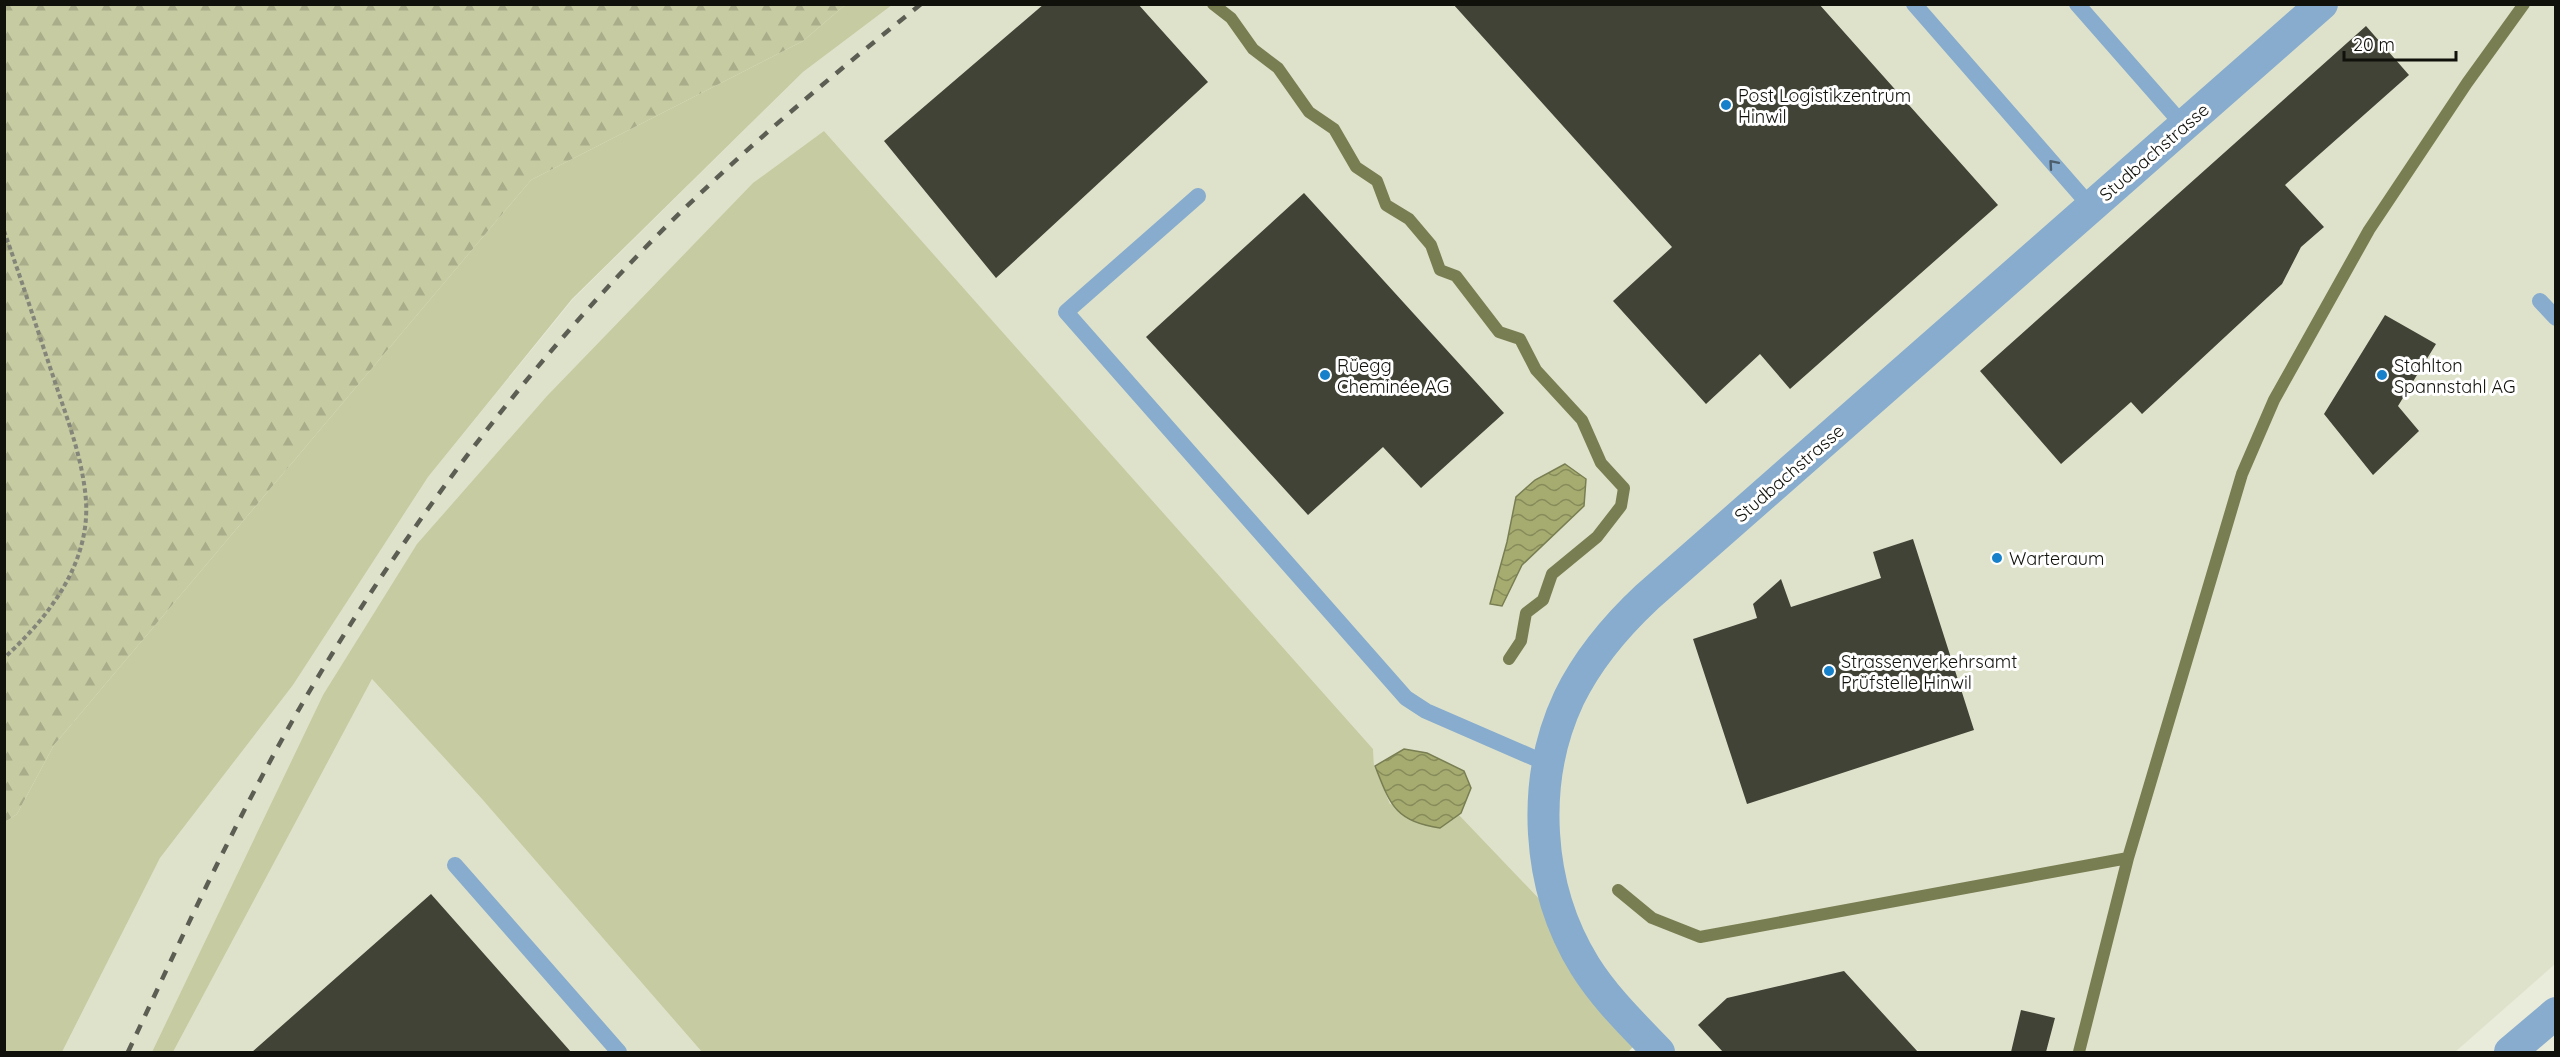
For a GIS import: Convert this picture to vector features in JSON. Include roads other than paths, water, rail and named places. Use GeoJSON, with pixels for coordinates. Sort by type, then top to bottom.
{"type":"FeatureCollection","features":[{"type":"Feature","properties":{"kind":"street","name":"Studbachstrasse"},"geometry":{"type":"LineString","coordinates":[[1659,1053],[1595,982],[1564,925],[1549,873],[1545,849],[1544,796],[1555,733],[1569,697],[1604,642],[1625,618],[2322,4]]}},
{"type":"Feature","properties":{"kind":"street"},"geometry":{"type":"LineString","coordinates":[[2510,1053],[2556,1013]]}},
{"type":"Feature","properties":{"kind":"lane"},"geometry":{"type":"LineString","coordinates":[[1914,4],[2092,208]]}},
{"type":"Feature","properties":{"kind":"lane"},"geometry":{"type":"LineString","coordinates":[[2077,4],[2184,126]]}},
{"type":"Feature","properties":{"kind":"lane"},"geometry":{"type":"LineString","coordinates":[[1198,196],[1066,312],[1406,698],[1426,711],[1548,764]]}},
{"type":"Feature","properties":{"kind":"lane"},"geometry":{"type":"LineString","coordinates":[[2540,301],[2556,318]]}},
{"type":"Feature","properties":{"kind":"lane"},"geometry":{"type":"LineString","coordinates":[[455,865],[620,1053]]}},
{"type":"Feature","properties":{"kind":"water"},"geometry":{"type":"Polygon","coordinates":[[[1565,464],[1586,479],[1584,506],[1522,565],[1502,606],[1490,604],[1507,542],[1516,497],[1535,480],[1565,464]]]}},
{"type":"Feature","properties":{"kind":"water"},"geometry":{"type":"Polygon","coordinates":[[[1404,749],[1427,753],[1464,771],[1471,788],[1461,813],[1440,828],[1413,821],[1404,816],[1396,809],[1385,791],[1375,766],[1404,749]]]}},
{"type":"Feature","properties":{"kind":"waterway"},"geometry":{"type":"LineString","coordinates":[[1213,4],[1231,18],[1253,49],[1278,68],[1309,112],[1334,129],[1356,167],[1377,181],[1386,205],[1409,219],[1431,245],[1440,270],[1456,276],[1499,332],[1520,339],[1536,370],[1582,420],[1601,463],[1624,488],[1621,506],[1597,537],[1552,574],[1543,600],[1526,613],[1521,641],[1509,659]]}},
{"type":"Feature","properties":{"kind":"waterway"},"geometry":{"type":"LineString","coordinates":[[2079,1052],[2128,858],[2242,474],[2274,400],[2369,230],[2467,83],[2524,4]]}},
{"type":"Feature","properties":{"kind":"waterway"},"geometry":{"type":"LineString","coordinates":[[1618,890],[1652,918],[1700,937],[2128,858]]}},
{"type":"Feature","properties":{"kind":"railway"},"geometry":{"type":"LineString","coordinates":[[128,1052],[224,850],[303,702],[401,547],[476,444],[597,298],[674,219],[777,124],[921,4]]}},
{"type":"Feature","properties":{"kind":"place","name":"Post Logistikzentrum Hinwil"},"geometry":{"type":"Point","coordinates":[1726,105]}},
{"type":"Feature","properties":{"kind":"place","name":"Rüegg Cheminée AG"},"geometry":{"type":"Point","coordinates":[1325,375]}},
{"type":"Feature","properties":{"kind":"place","name":"Stahlton Spannstahl AG"},"geometry":{"type":"Point","coordinates":[2382,375]}},
{"type":"Feature","properties":{"kind":"place","name":"Warteraum"},"geometry":{"type":"Point","coordinates":[1997,558]}},
{"type":"Feature","properties":{"kind":"place","name":"Strassenverkehrsamt Prüfstelle Hinwil"},"geometry":{"type":"Point","coordinates":[1829,671]}}]}
